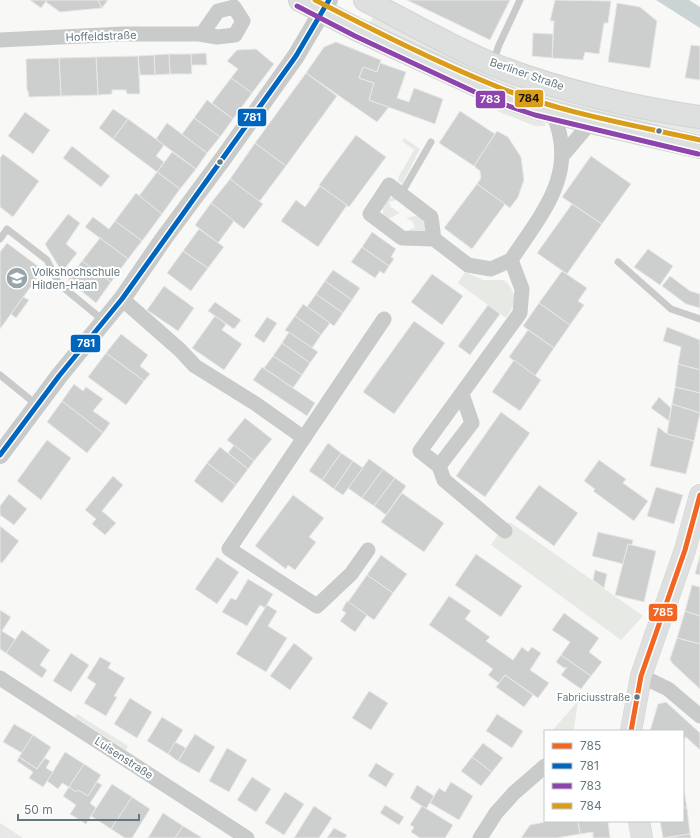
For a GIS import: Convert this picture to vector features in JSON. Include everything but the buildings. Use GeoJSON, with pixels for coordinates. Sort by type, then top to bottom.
{"type":"FeatureCollection","features":[{"type":"Feature","properties":{"kind":"main road"},"geometry":{"type":"LineString","coordinates":[[300,0],[325,6],[469,82],[496,94],[552,112],[699,148]]}},
{"type":"Feature","properties":{"kind":"main road","name":"Berliner Straße"},"geometry":{"type":"LineString","coordinates":[[365,0],[492,64],[537,80],[658,112],[700,117]]}},
{"type":"Feature","properties":{"kind":"main road"},"geometry":{"type":"LineString","coordinates":[[631,730],[641,676],[684,550],[700,495]]}},
{"type":"Feature","properties":{"kind":"main road"},"geometry":{"type":"LineString","coordinates":[[639,822],[642,838]]}},
{"type":"Feature","properties":{"kind":"street"},"geometry":{"type":"LineString","coordinates":[[0,455],[37,405],[122,299],[164,238],[293,60],[325,6]]}},
{"type":"Feature","properties":{"kind":"street","name":"Hoffeldstraße"},"geometry":{"type":"LineString","coordinates":[[0,40],[122,34],[202,34]]}},
{"type":"Feature","properties":{"kind":"street"},"geometry":{"type":"LineString","coordinates":[[434,239],[431,217],[389,185],[370,214],[402,238],[434,239],[468,265],[490,269],[511,260],[550,203],[563,155],[558,126],[552,112]]}},
{"type":"Feature","properties":{"kind":"street"},"geometry":{"type":"LineString","coordinates":[[563,155],[591,122]]}},
{"type":"Feature","properties":{"kind":"street"},"geometry":{"type":"LineString","coordinates":[[505,531],[444,480],[439,466],[420,451],[520,313],[522,289],[511,260]]}},
{"type":"Feature","properties":{"kind":"street"},"geometry":{"type":"LineString","coordinates":[[122,299],[180,350],[195,366],[256,404],[304,438]]}},
{"type":"Feature","properties":{"kind":"street"},"geometry":{"type":"LineString","coordinates":[[368,550],[351,574],[317,606],[229,549],[384,319]]}},
{"type":"Feature","properties":{"kind":"street"},"geometry":{"type":"LineString","coordinates":[[439,466],[472,423],[462,394]]}},
{"type":"Feature","properties":{"kind":"street"},"geometry":{"type":"LineString","coordinates":[[641,676],[668,689],[700,716]]}},
{"type":"Feature","properties":{"kind":"street","name":"Luisenstraße"},"geometry":{"type":"LineString","coordinates":[[0,678],[247,838]]}},
{"type":"Feature","properties":{"kind":"street"},"geometry":{"type":"LineString","coordinates":[[480,838],[496,813],[514,793],[543,770]]}},
{"type":"Feature","properties":{"kind":"lane"},"geometry":{"type":"LineString","coordinates":[[492,64],[499,45],[520,0]]}},
{"type":"Feature","properties":{"kind":"lane"},"geometry":{"type":"LineString","coordinates":[[401,194],[431,142]]}},
{"type":"Feature","properties":{"kind":"lane"},"geometry":{"type":"LineString","coordinates":[[0,239],[7,229],[47,260],[60,284],[104,321]]}},
{"type":"Feature","properties":{"kind":"lane"},"geometry":{"type":"LineString","coordinates":[[618,262],[671,309],[700,319]]}},
{"type":"Feature","properties":{"kind":"lane"},"geometry":{"type":"LineString","coordinates":[[0,375],[37,405]]}},
{"type":"Feature","properties":{"kind":"shaded area"},"geometry":{"type":"Polygon","coordinates":[[[656,0],[689,0],[700,7],[700,28],[656,0]]]}},
{"type":"Feature","properties":{"kind":"shaded area"},"geometry":{"type":"Polygon","coordinates":[[[373,17],[469,66],[505,79],[700,126],[700,134],[557,104],[504,86],[368,26],[373,17]]]}},
{"type":"Feature","properties":{"kind":"shaded area"},"geometry":{"type":"Polygon","coordinates":[[[500,105],[545,123],[545,126],[535,126],[497,111],[500,105]]]}},
{"type":"Feature","properties":{"kind":"shaded area"},"geometry":{"type":"Polygon","coordinates":[[[404,138],[420,149],[402,184],[398,180],[399,176],[414,150],[402,141],[404,138]]]}},
{"type":"Feature","properties":{"kind":"shaded area"},"geometry":{"type":"Polygon","coordinates":[[[395,197],[401,199],[389,202],[391,207],[400,213],[388,219],[383,215],[383,204],[390,198],[395,197]]]}},
{"type":"Feature","properties":{"kind":"shaded area"},"geometry":{"type":"Polygon","coordinates":[[[423,214],[426,232],[406,232],[415,227],[412,221],[406,218],[423,214]]]}},
{"type":"Feature","properties":{"kind":"shaded area"},"geometry":{"type":"Polygon","coordinates":[[[465,272],[483,280],[504,280],[509,285],[514,294],[514,303],[506,318],[458,283],[465,272]]]}},
{"type":"Feature","properties":{"kind":"shaded area"},"geometry":{"type":"Polygon","coordinates":[[[506,523],[511,523],[643,616],[621,640],[491,545],[506,523]]]}},
{"type":"Feature","properties":{"kind":"shaded area"},"geometry":{"type":"Polygon","coordinates":[[[578,701],[574,729],[553,730],[578,701]]]}},
{"type":"Feature","properties":{"kind":"shaded area"},"geometry":{"type":"Polygon","coordinates":[[[77,714],[128,746],[126,750],[75,717],[77,714]]]}},
{"type":"Feature","properties":{"kind":"shaded area"},"geometry":{"type":"Polygon","coordinates":[[[0,823],[23,838],[0,838],[0,823]]]}},
{"type":"Feature","properties":{"kind":"transit line","name":"784"},"geometry":{"type":"LineString","coordinates":[[315,0],[429,57],[522,96],[598,118],[700,140]]}},
{"type":"Feature","properties":{"kind":"transit line","name":"781"},"geometry":{"type":"LineString","coordinates":[[0,455],[59,376],[122,299],[296,56],[329,0]]}},
{"type":"Feature","properties":{"kind":"transit line","name":"783"},"geometry":{"type":"LineString","coordinates":[[297,6],[355,36],[494,101],[535,115],[698,154]]}},
{"type":"Feature","properties":{"kind":"transit line","name":"785"},"geometry":{"type":"LineString","coordinates":[[631,730],[641,676],[685,550],[700,495]]}},
{"type":"Feature","properties":{"kind":"place","name":"Volkshochschule Hilden-Haan"},"geometry":{"type":"Point","coordinates":[17,278]}},
{"type":"Feature","properties":{"kind":"place","name":"Fabriciusstraße"},"geometry":{"type":"Point","coordinates":[637,697]}}]}
